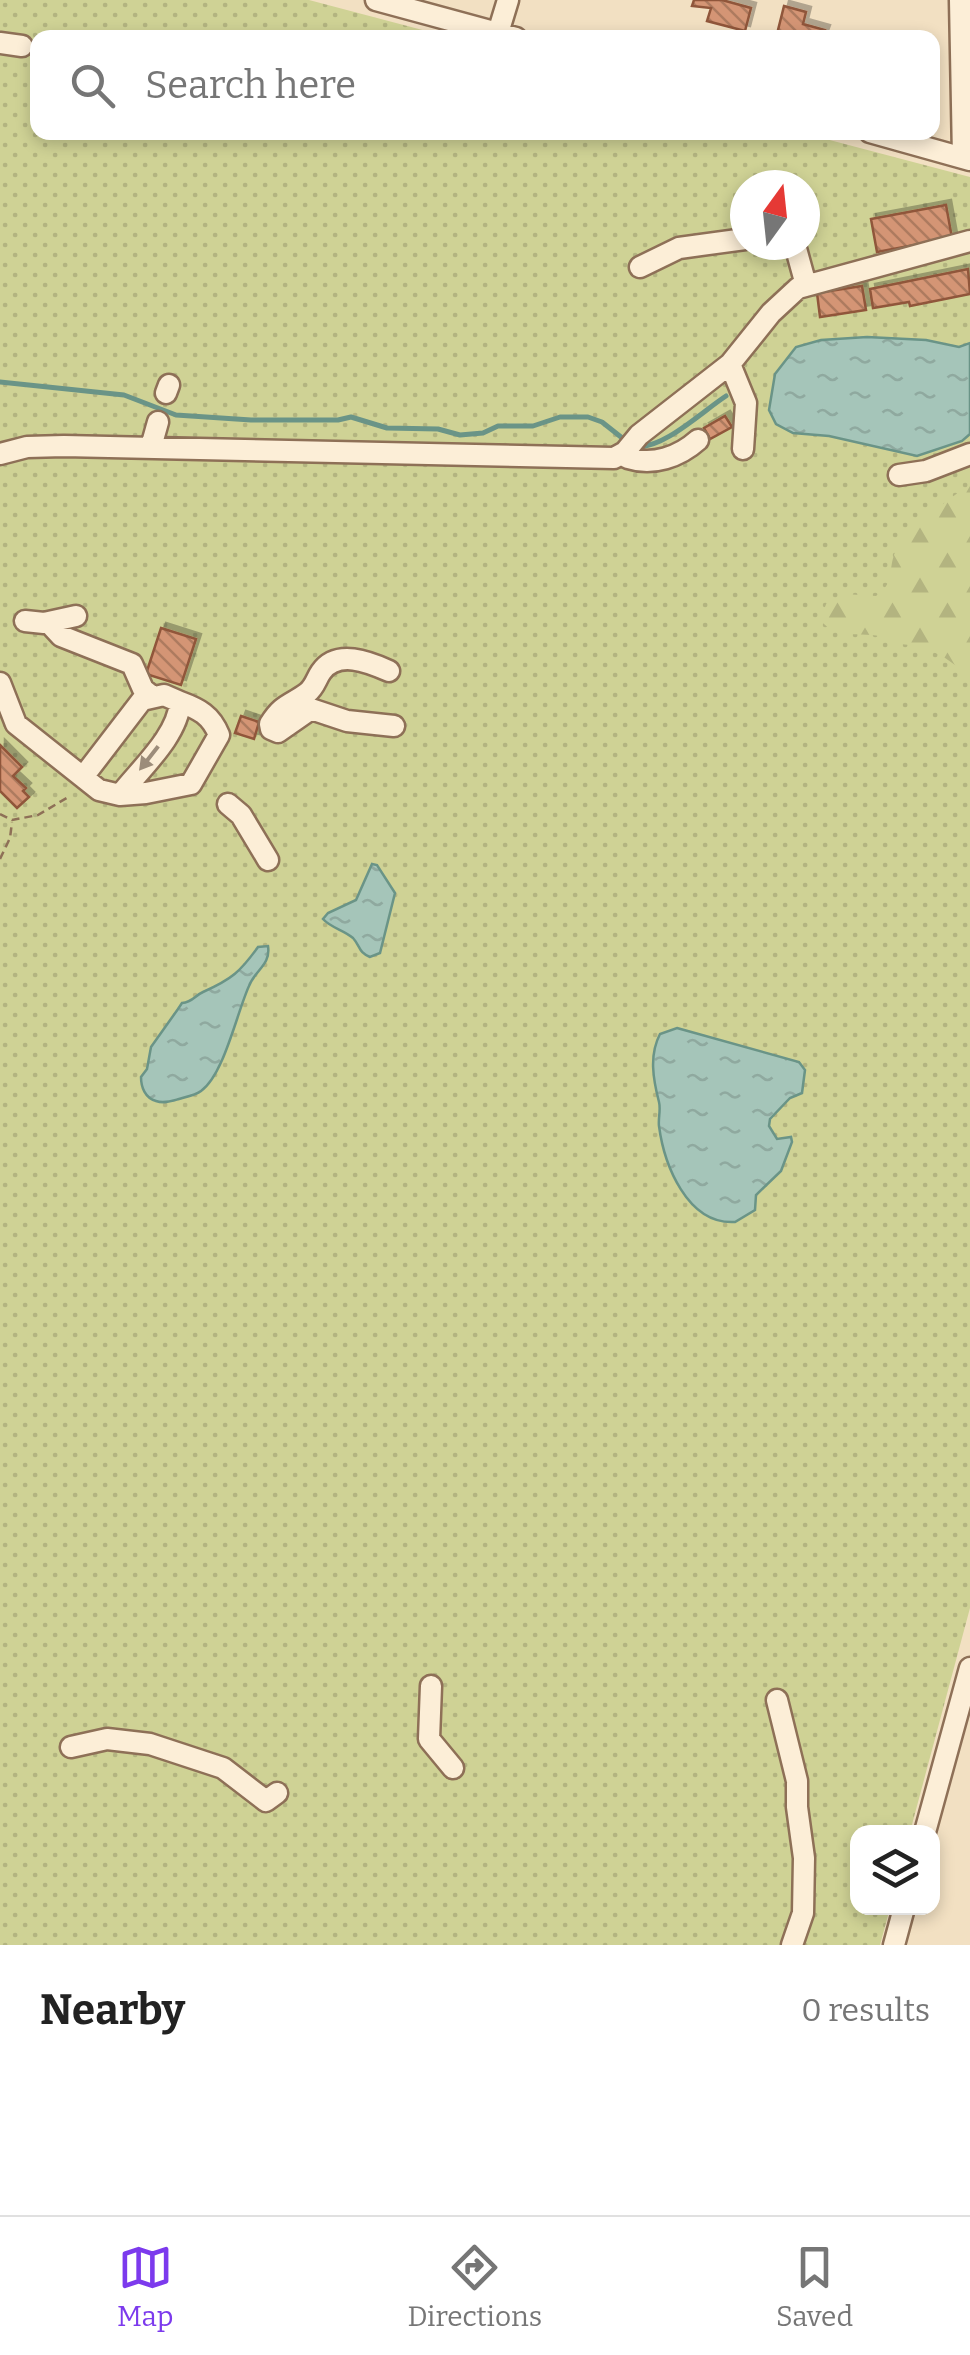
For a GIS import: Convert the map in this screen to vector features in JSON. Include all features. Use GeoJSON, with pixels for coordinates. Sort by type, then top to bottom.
{"type":"FeatureCollection","features":[{"type":"Feature","properties":{"kind":"street"},"geometry":{"type":"LineString","coordinates":[[376,0],[488,30]]}},
{"type":"Feature","properties":{"kind":"street"},"geometry":{"type":"LineString","coordinates":[[507,30],[508,0]]}},
{"type":"Feature","properties":{"kind":"street"},"geometry":{"type":"LineString","coordinates":[[898,140],[966,159],[960,0]]}},
{"type":"Feature","properties":{"kind":"street"},"geometry":{"type":"LineString","coordinates":[[0,43],[22,46]]}},
{"type":"Feature","properties":{"kind":"street"},"geometry":{"type":"LineString","coordinates":[[640,267],[680,248],[730,241]]}},
{"type":"Feature","properties":{"kind":"street"},"geometry":{"type":"LineString","coordinates":[[0,454],[27,447],[151,447],[614,458],[730,364],[770,313],[798,288],[970,242]]}},
{"type":"Feature","properties":{"kind":"street"},"geometry":{"type":"LineString","coordinates":[[799,260],[806,285]]}},
{"type":"Feature","properties":{"kind":"street"},"geometry":{"type":"LineString","coordinates":[[730,364],[746,403],[743,449]]}},
{"type":"Feature","properties":{"kind":"street"},"geometry":{"type":"LineString","coordinates":[[151,447],[158,422]]}},
{"type":"Feature","properties":{"kind":"street"},"geometry":{"type":"LineString","coordinates":[[624,452],[628,458],[650,461],[676,454],[698,440]]}},
{"type":"Feature","properties":{"kind":"street"},"geometry":{"type":"LineString","coordinates":[[898,475],[926,472],[970,454]]}},
{"type":"Feature","properties":{"kind":"street"},"geometry":{"type":"LineString","coordinates":[[25,620],[48,622],[76,616]]}},
{"type":"Feature","properties":{"kind":"street"},"geometry":{"type":"LineString","coordinates":[[48,622],[61,636],[132,664],[143,690],[153,698]]}},
{"type":"Feature","properties":{"kind":"street"},"geometry":{"type":"LineString","coordinates":[[310,691],[284,705],[271,728],[283,730],[302,713],[321,671],[341,660],[360,660],[389,671]]}},
{"type":"Feature","properties":{"kind":"street"},"geometry":{"type":"LineString","coordinates":[[0,683],[16,724],[82,778],[100,790],[120,795],[191,784],[219,735],[214,723],[200,709],[164,695],[142,700],[82,778]]}},
{"type":"Feature","properties":{"kind":"street"},"geometry":{"type":"LineString","coordinates":[[120,795],[171,731],[180,702]]}},
{"type":"Feature","properties":{"kind":"street"},"geometry":{"type":"LineString","coordinates":[[302,713],[317,710],[347,721],[394,726]]}},
{"type":"Feature","properties":{"kind":"street"},"geometry":{"type":"LineString","coordinates":[[228,804],[241,815],[268,860]]}},
{"type":"Feature","properties":{"kind":"street"},"geometry":{"type":"LineString","coordinates":[[926,1825],[970,1668]]}},
{"type":"Feature","properties":{"kind":"street"},"geometry":{"type":"LineString","coordinates":[[431,1686],[429,1739],[453,1768]]}},
{"type":"Feature","properties":{"kind":"street"},"geometry":{"type":"LineString","coordinates":[[778,1700],[797,1781],[804,1858],[803,1913],[792,1945]]}},
{"type":"Feature","properties":{"kind":"street"},"geometry":{"type":"LineString","coordinates":[[71,1747],[107,1740],[150,1744],[223,1768],[266,1802],[277,1793]]}},
{"type":"Feature","properties":{"kind":"street"},"geometry":{"type":"LineString","coordinates":[[894,1945],[902,1915]]}},
{"type":"Feature","properties":{"kind":"path"},"geometry":{"type":"LineString","coordinates":[[0,814],[12,820],[38,815],[70,796]]}},
{"type":"Feature","properties":{"kind":"path"},"geometry":{"type":"LineString","coordinates":[[0,859],[10,838],[12,820]]}},
{"type":"Feature","properties":{"kind":"green space"},"geometry":{"type":"Polygon","coordinates":[[[0,0],[309,0],[423,30],[30,30],[30,140],[830,140],[970,177],[970,1608],[912,1825],[850,1825],[850,1915],[888,1915],[880,1945],[0,1945],[0,0]]]}},
{"type":"Feature","properties":{"kind":"green space"},"geometry":{"type":"Polygon","coordinates":[[[970,485],[970,678],[926,649],[894,644],[876,636],[837,632],[820,619],[827,602],[844,594],[876,596],[882,591],[899,546],[940,506],[970,485]]]}},
{"type":"Feature","properties":{"kind":"water"},"geometry":{"type":"Polygon","coordinates":[[[821,340],[926,340],[959,347],[970,343],[970,434],[962,441],[917,456],[829,436],[793,433],[776,424],[769,410],[775,374],[796,347],[821,340]]]}},
{"type":"Feature","properties":{"kind":"water"},"geometry":{"type":"Polygon","coordinates":[[[372,864],[377,865],[395,893],[380,953],[370,957],[353,938],[323,919],[356,900],[372,864]]]}},
{"type":"Feature","properties":{"kind":"water"},"geometry":{"type":"Polygon","coordinates":[[[268,946],[265,963],[249,986],[223,1058],[209,1083],[196,1094],[171,1101],[159,1102],[149,1097],[141,1077],[147,1069],[151,1047],[182,1003],[228,979],[258,947],[268,946]]]}},
{"type":"Feature","properties":{"kind":"water"},"geometry":{"type":"Polygon","coordinates":[[[677,1028],[799,1062],[805,1070],[802,1093],[790,1098],[770,1119],[769,1126],[777,1139],[791,1137],[781,1171],[756,1195],[755,1210],[735,1222],[704,1214],[691,1203],[666,1157],[653,1059],[660,1034],[677,1028]]]}},
{"type":"Feature","properties":{"kind":"building"},"geometry":{"type":"Polygon","coordinates":[[[694,0],[722,0],[751,8],[745,30],[741,30],[707,21],[711,8],[692,6],[694,0]]]}},
{"type":"Feature","properties":{"kind":"building"},"geometry":{"type":"Polygon","coordinates":[[[784,6],[806,12],[803,24],[825,30],[778,30],[784,6]]]}},
{"type":"Feature","properties":{"kind":"building"},"geometry":{"type":"Polygon","coordinates":[[[946,205],[952,238],[877,252],[871,219],[946,205]]]}},
{"type":"Feature","properties":{"kind":"building"},"geometry":{"type":"Polygon","coordinates":[[[968,269],[970,294],[910,306],[909,302],[873,308],[870,289],[968,269]]]}},
{"type":"Feature","properties":{"kind":"building"},"geometry":{"type":"Polygon","coordinates":[[[862,286],[866,310],[820,317],[817,293],[862,286]]]}},
{"type":"Feature","properties":{"kind":"building"},"geometry":{"type":"Polygon","coordinates":[[[725,416],[732,427],[710,439],[704,428],[725,416]]]}},
{"type":"Feature","properties":{"kind":"building"},"geometry":{"type":"Polygon","coordinates":[[[161,628],[196,639],[181,685],[146,674],[161,628]]]}},
{"type":"Feature","properties":{"kind":"building"},"geometry":{"type":"Polygon","coordinates":[[[241,716],[259,722],[254,739],[235,733],[241,716]]]}},
{"type":"Feature","properties":{"kind":"building"},"geometry":{"type":"Polygon","coordinates":[[[0,745],[22,767],[13,776],[26,788],[23,791],[29,797],[17,808],[0,791],[0,745]]]}},
{"type":"Feature","properties":{"kind":"waterway"},"geometry":{"type":"LineString","coordinates":[[0,382],[124,395],[176,415],[251,420],[351,417],[387,428],[438,429],[460,435],[483,433],[498,426],[533,426],[560,417],[588,417],[602,422],[626,441]]}},
{"type":"Feature","properties":{"kind":"waterway"},"geometry":{"type":"LineString","coordinates":[[636,446],[670,436],[726,396]]}}]}
